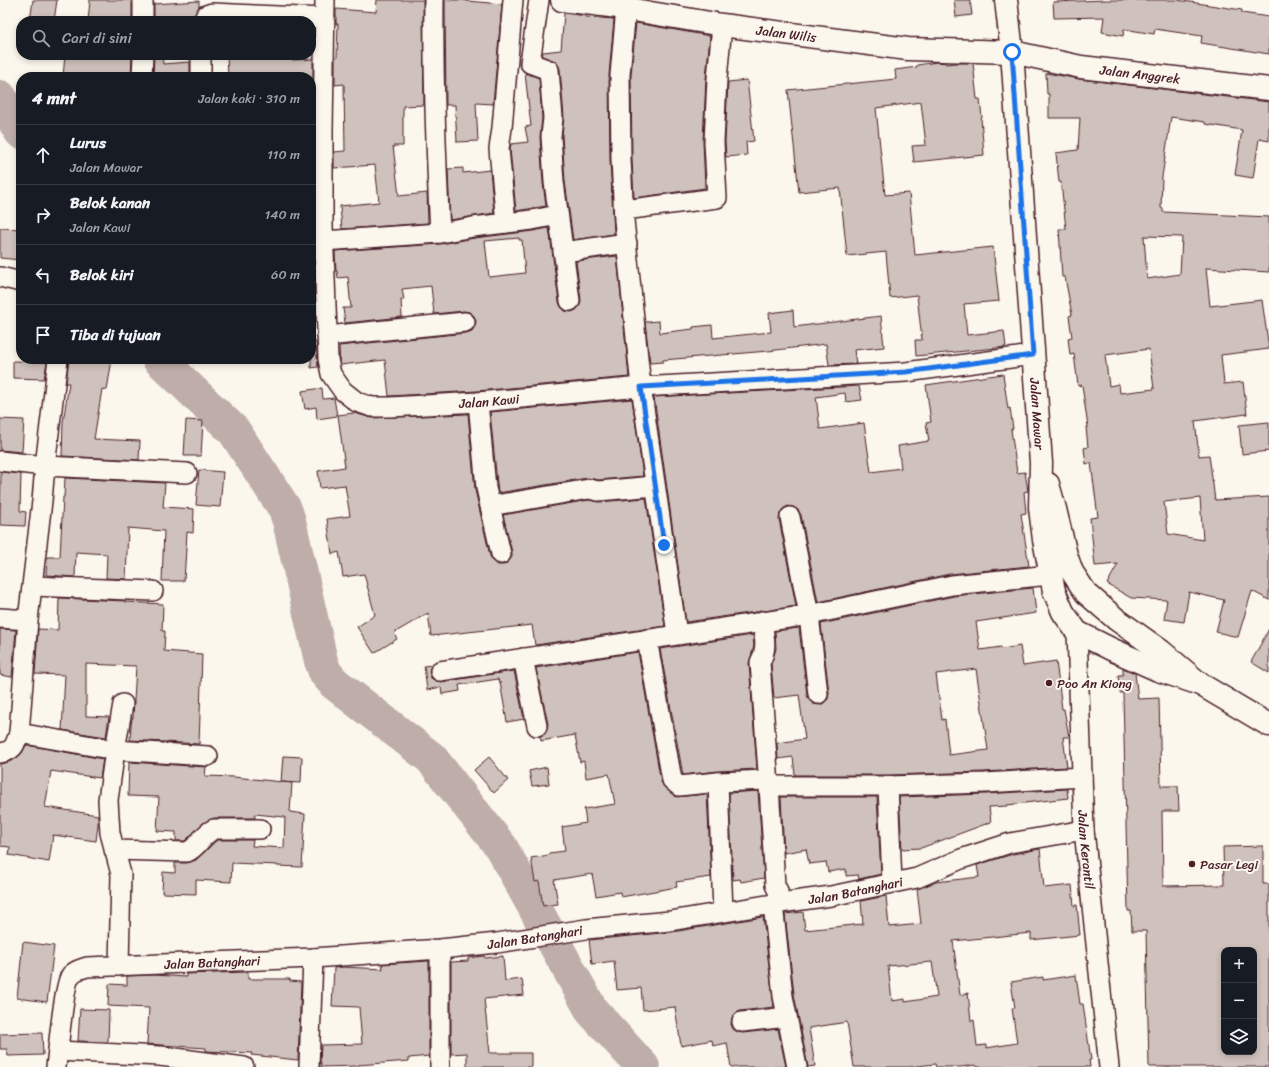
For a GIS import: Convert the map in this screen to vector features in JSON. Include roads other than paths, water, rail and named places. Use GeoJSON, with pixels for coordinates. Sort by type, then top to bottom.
{"type":"FeatureCollection","features":[{"type":"Feature","properties":{"kind":"main road","name":"Jalan Wilis"},"geometry":{"type":"LineString","coordinates":[[562,0],[639,7],[722,25],[908,49],[1012,52]]}},
{"type":"Feature","properties":{"kind":"main road","name":"Jalan Mawar"},"geometry":{"type":"LineString","coordinates":[[1006,0],[1012,52],[1041,463],[1040,508],[1044,540],[1054,591],[1063,612],[1077,632],[1158,670],[1200,684]]}},
{"type":"Feature","properties":{"kind":"main road","name":"Jalan Anggrek"},"geometry":{"type":"LineString","coordinates":[[1012,52],[1081,67],[1269,89]]}},
{"type":"Feature","properties":{"kind":"main road","name":"Jalan Mawar"},"geometry":{"type":"LineString","coordinates":[[1041,463],[1072,572],[1086,594],[1116,620],[1162,650],[1200,684],[1269,725]]}},
{"type":"Feature","properties":{"kind":"street"},"geometry":{"type":"LineString","coordinates":[[143,0],[143,16]]}},
{"type":"Feature","properties":{"kind":"street"},"geometry":{"type":"LineString","coordinates":[[434,0],[433,62],[435,143],[440,233]]}},
{"type":"Feature","properties":{"kind":"street"},"geometry":{"type":"LineString","coordinates":[[506,223],[499,149],[513,0]]}},
{"type":"Feature","properties":{"kind":"street"},"geometry":{"type":"LineString","coordinates":[[539,0],[530,63],[549,70],[553,118],[551,136],[554,182],[570,301]]}},
{"type":"Feature","properties":{"kind":"street"},"geometry":{"type":"LineString","coordinates":[[639,7],[620,75],[621,159],[624,210],[641,387],[677,634]]}},
{"type":"Feature","properties":{"kind":"street"},"geometry":{"type":"LineString","coordinates":[[206,16],[212,13],[325,9]]}},
{"type":"Feature","properties":{"kind":"street","name":"Jalan Kawi"},"geometry":{"type":"LineString","coordinates":[[325,9],[317,130],[324,241],[328,359],[331,374],[343,391],[357,402],[372,407],[478,402],[641,387],[906,372],[1033,355]]}},
{"type":"Feature","properties":{"kind":"street"},"geometry":{"type":"LineString","coordinates":[[624,210],[717,198],[714,142],[717,79],[722,25]]}},
{"type":"Feature","properties":{"kind":"street"},"geometry":{"type":"LineString","coordinates":[[142,60],[142,72]]}},
{"type":"Feature","properties":{"kind":"street"},"geometry":{"type":"LineString","coordinates":[[201,60],[201,72]]}},
{"type":"Feature","properties":{"kind":"street"},"geometry":{"type":"LineString","coordinates":[[324,241],[440,233],[558,215]]}},
{"type":"Feature","properties":{"kind":"street"},"geometry":{"type":"LineString","coordinates":[[563,252],[626,243]]}},
{"type":"Feature","properties":{"kind":"street"},"geometry":{"type":"LineString","coordinates":[[0,277],[16,281]]}},
{"type":"Feature","properties":{"kind":"street"},"geometry":{"type":"LineString","coordinates":[[327,336],[465,322]]}},
{"type":"Feature","properties":{"kind":"street"},"geometry":{"type":"LineString","coordinates":[[0,752],[6,752],[13,748],[16,744],[19,733],[28,620],[33,586],[44,466],[57,364]]}},
{"type":"Feature","properties":{"kind":"street"},"geometry":{"type":"LineString","coordinates":[[478,402],[486,488],[501,554]]}},
{"type":"Feature","properties":{"kind":"street"},"geometry":{"type":"LineString","coordinates":[[0,461],[44,466],[187,473]]}},
{"type":"Feature","properties":{"kind":"street"},"geometry":{"type":"LineString","coordinates":[[490,506],[589,489],[598,491],[655,486]]}},
{"type":"Feature","properties":{"kind":"street"},"geometry":{"type":"LineString","coordinates":[[790,517],[809,615],[818,694]]}},
{"type":"Feature","properties":{"kind":"street"},"geometry":{"type":"LineString","coordinates":[[440,670],[809,615],[952,585],[1050,575]]}},
{"type":"Feature","properties":{"kind":"street"},"geometry":{"type":"LineString","coordinates":[[33,586],[153,591]]}},
{"type":"Feature","properties":{"kind":"street"},"geometry":{"type":"LineString","coordinates":[[0,618],[28,620]]}},
{"type":"Feature","properties":{"kind":"street"},"geometry":{"type":"LineString","coordinates":[[762,621],[766,644],[764,656],[760,662],[774,885],[778,892],[776,904],[783,996],[797,1067]]}},
{"type":"Feature","properties":{"kind":"street","name":"Jalan Kerantil"},"geometry":{"type":"LineString","coordinates":[[1077,632],[1084,830],[1109,1067]]}},
{"type":"Feature","properties":{"kind":"street"},"geometry":{"type":"LineString","coordinates":[[647,639],[672,780],[679,786],[718,782],[888,786],[985,783],[1082,777]]}},
{"type":"Feature","properties":{"kind":"street"},"geometry":{"type":"LineString","coordinates":[[523,658],[537,726]]}},
{"type":"Feature","properties":{"kind":"street"},"geometry":{"type":"LineString","coordinates":[[119,966],[121,937],[121,874],[110,832],[108,800],[114,750],[123,704]]}},
{"type":"Feature","properties":{"kind":"street"},"geometry":{"type":"LineString","coordinates":[[19,733],[114,750],[208,756]]}},
{"type":"Feature","properties":{"kind":"street"},"geometry":{"type":"LineString","coordinates":[[718,782],[723,912]]}},
{"type":"Feature","properties":{"kind":"street"},"geometry":{"type":"LineString","coordinates":[[888,786],[892,883]]}},
{"type":"Feature","properties":{"kind":"street"},"geometry":{"type":"LineString","coordinates":[[114,850],[187,852],[194,849],[208,831],[214,829],[260,829]]}},
{"type":"Feature","properties":{"kind":"street","name":"Jalan Batanghari"},"geometry":{"type":"LineString","coordinates":[[57,1059],[64,1003],[70,976],[76,970],[87,967],[313,958],[440,949],[497,943],[586,929],[670,921],[831,896],[917,878],[961,859],[1010,843],[1084,830]]}},
{"type":"Feature","properties":{"kind":"street"},"geometry":{"type":"LineString","coordinates":[[440,949],[440,1067]]}},
{"type":"Feature","properties":{"kind":"street"},"geometry":{"type":"LineString","coordinates":[[309,1067],[313,958]]}},
{"type":"Feature","properties":{"kind":"street"},"geometry":{"type":"LineString","coordinates":[[742,1022],[788,1017]]}},
{"type":"Feature","properties":{"kind":"street"},"geometry":{"type":"LineString","coordinates":[[57,1059],[160,1056],[244,1067]]}},
{"type":"Feature","properties":{"kind":"waterway"},"geometry":{"type":"LineString","coordinates":[[0,97],[16,124]]}},
{"type":"Feature","properties":{"kind":"waterway"},"geometry":{"type":"LineString","coordinates":[[164,364],[234,431],[285,509],[321,661],[325,672],[334,683],[431,758],[501,847],[592,1011],[643,1067]]}},
{"type":"Feature","properties":{"kind":"place","name":"Poo An Kiong"},"geometry":{"type":"Point","coordinates":[1049,683]}},
{"type":"Feature","properties":{"kind":"place","name":"Pasar Legi"},"geometry":{"type":"Point","coordinates":[1192,864]}}]}
